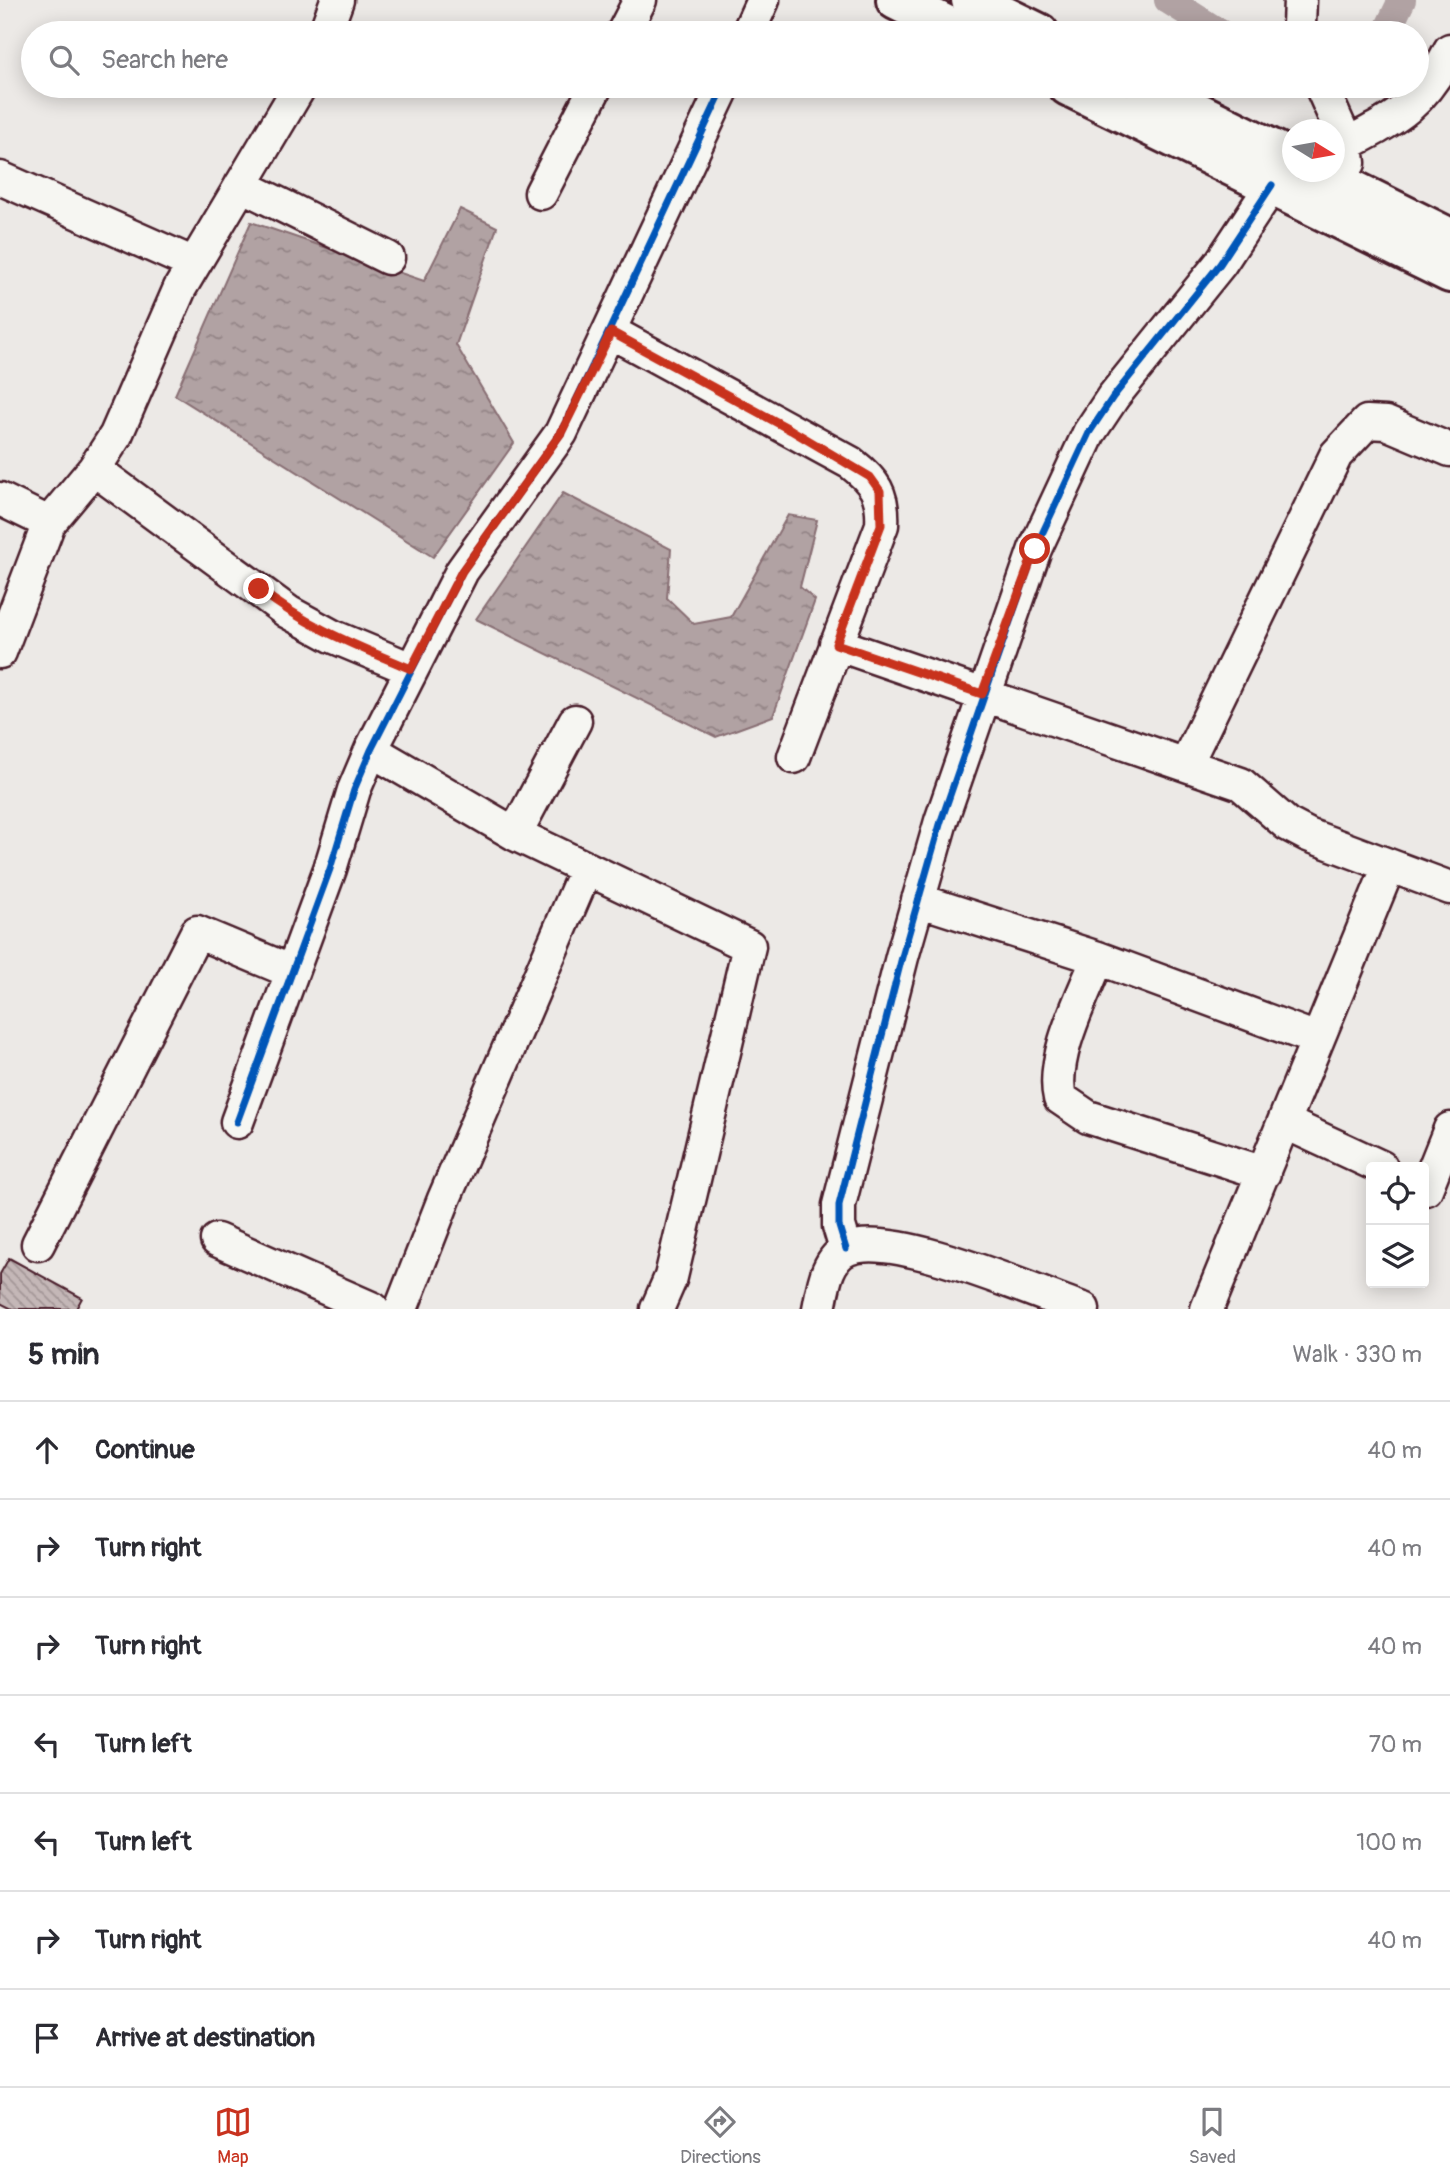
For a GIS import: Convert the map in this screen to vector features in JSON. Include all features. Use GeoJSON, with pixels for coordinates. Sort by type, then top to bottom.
{"type":"FeatureCollection","features":[{"type":"Feature","properties":{"kind":"main road"},"geometry":{"type":"LineString","coordinates":[[896,0],[938,21]]}},
{"type":"Feature","properties":{"kind":"main road"},"geometry":{"type":"LineString","coordinates":[[971,0],[1014,21]]}},
{"type":"Feature","properties":{"kind":"main road"},"geometry":{"type":"LineString","coordinates":[[1098,98],[1282,172]]}},
{"type":"Feature","properties":{"kind":"main road"},"geometry":{"type":"LineString","coordinates":[[1165,98],[1282,172]]}},
{"type":"Feature","properties":{"kind":"main road"},"geometry":{"type":"LineString","coordinates":[[1308,182],[1450,238]]}},
{"type":"Feature","properties":{"kind":"main road"},"geometry":{"type":"LineString","coordinates":[[1337,193],[1450,273]]}},
{"type":"Feature","properties":{"kind":"street"},"geometry":{"type":"LineString","coordinates":[[329,21],[337,0]]}},
{"type":"Feature","properties":{"kind":"street"},"geometry":{"type":"LineString","coordinates":[[629,21],[640,0]]}},
{"type":"Feature","properties":{"kind":"street"},"geometry":{"type":"LineString","coordinates":[[753,21],[763,0]]}},
{"type":"Feature","properties":{"kind":"street"},"geometry":{"type":"LineString","coordinates":[[1429,84],[1450,50]]}},
{"type":"Feature","properties":{"kind":"street"},"geometry":{"type":"LineString","coordinates":[[0,652],[22,589],[50,523],[116,435],[180,288],[293,98]]}},
{"type":"Feature","properties":{"kind":"street"},"geometry":{"type":"LineString","coordinates":[[541,192],[590,98]]}},
{"type":"Feature","properties":{"kind":"street"},"geometry":{"type":"LineString","coordinates":[[237,1122],[372,750],[462,571],[561,433],[611,332],[718,98]]}},
{"type":"Feature","properties":{"kind":"street"},"geometry":{"type":"LineString","coordinates":[[1326,98],[1347,144],[1337,193]]}},
{"type":"Feature","properties":{"kind":"street"},"geometry":{"type":"LineString","coordinates":[[1347,144],[1397,118],[1421,98]]}},
{"type":"Feature","properties":{"kind":"street"},"geometry":{"type":"LineString","coordinates":[[846,1249],[839,1226],[839,1205],[918,900],[982,694],[1035,549],[1089,433],[1113,397],[1220,264],[1282,172]]}},
{"type":"Feature","properties":{"kind":"street"},"geometry":{"type":"LineString","coordinates":[[0,178],[194,264]]}},
{"type":"Feature","properties":{"kind":"street"},"geometry":{"type":"LineString","coordinates":[[241,185],[388,258]]}},
{"type":"Feature","properties":{"kind":"street"},"geometry":{"type":"LineString","coordinates":[[611,332],[815,443],[870,477],[880,491],[881,525],[794,757]]}},
{"type":"Feature","properties":{"kind":"street"},"geometry":{"type":"LineString","coordinates":[[1186,764],[1336,455],[1355,431],[1367,422],[1386,423],[1450,450]]}},
{"type":"Feature","properties":{"kind":"street"},"geometry":{"type":"LineString","coordinates":[[93,469],[288,612],[332,636],[411,669]]}},
{"type":"Feature","properties":{"kind":"street"},"geometry":{"type":"LineString","coordinates":[[0,499],[50,523]]}},
{"type":"Feature","properties":{"kind":"street"},"geometry":{"type":"LineString","coordinates":[[836,644],[1241,784],[1287,824],[1308,835],[1450,888]]}},
{"type":"Feature","properties":{"kind":"street"},"geometry":{"type":"LineString","coordinates":[[515,834],[575,721]]}},
{"type":"Feature","properties":{"kind":"street"},"geometry":{"type":"LineString","coordinates":[[372,750],[515,834],[749,946],[671,1277],[657,1309]]}},
{"type":"Feature","properties":{"kind":"street"},"geometry":{"type":"LineString","coordinates":[[1211,1305],[1389,866]]}},
{"type":"Feature","properties":{"kind":"street"},"geometry":{"type":"LineString","coordinates":[[401,1309],[444,1199],[586,869]]}},
{"type":"Feature","properties":{"kind":"street"},"geometry":{"type":"LineString","coordinates":[[918,900],[1098,958],[1317,1039]]}},
{"type":"Feature","properties":{"kind":"street"},"geometry":{"type":"LineString","coordinates":[[38,1244],[197,932],[290,971]]}},
{"type":"Feature","properties":{"kind":"street"},"geometry":{"type":"LineString","coordinates":[[1098,958],[1066,1042],[1057,1086],[1060,1098],[1088,1117],[1264,1173]]}},
{"type":"Feature","properties":{"kind":"street"},"geometry":{"type":"LineString","coordinates":[[1284,1122],[1370,1162]]}},
{"type":"Feature","properties":{"kind":"street"},"geometry":{"type":"LineString","coordinates":[[1433,1192],[1450,1129]]}},
{"type":"Feature","properties":{"kind":"street"},"geometry":{"type":"LineString","coordinates":[[217,1240],[373,1309]]}},
{"type":"Feature","properties":{"kind":"street"},"geometry":{"type":"LineString","coordinates":[[819,1309],[826,1276],[835,1259],[846,1249],[865,1245],[919,1252],[1083,1309]]}},
{"type":"Feature","properties":{"kind":"water"},"geometry":{"type":"Polygon","coordinates":[[[460,209],[497,227],[456,345],[514,443],[433,557],[175,395],[251,222],[424,281],[460,209]]]}},
{"type":"Feature","properties":{"kind":"water"},"geometry":{"type":"Polygon","coordinates":[[[563,493],[671,549],[667,598],[694,624],[731,617],[788,515],[817,520],[800,587],[815,600],[773,716],[716,737],[476,619],[563,493]]]}},
{"type":"Feature","properties":{"kind":"building"},"geometry":{"type":"Polygon","coordinates":[[[9,1258],[82,1298],[76,1309],[12,1309],[0,1303],[0,1274],[9,1258]]]}},
{"type":"Feature","properties":{"kind":"waterway"},"geometry":{"type":"LineString","coordinates":[[1168,0],[1201,21]]}},
{"type":"Feature","properties":{"kind":"waterway"},"geometry":{"type":"LineString","coordinates":[[1392,21],[1402,0]]}},
{"type":"Feature","properties":{"kind":"cycle path"},"geometry":{"type":"LineString","coordinates":[[237,1122],[330,869],[354,790],[371,750],[462,571],[561,433],[718,98]]}},
{"type":"Feature","properties":{"kind":"cycle path"},"geometry":{"type":"LineString","coordinates":[[846,1249],[839,1226],[839,1205],[902,957],[941,821],[1035,549],[1089,433],[1113,397],[1220,264],[1272,185]]}},
{"type":"Feature","properties":{"kind":"route"},"geometry":{"type":"LineString","coordinates":[[259,589],[288,612],[316,628],[411,669],[462,571],[561,433],[611,332],[850,463],[870,477],[880,491],[883,509],[881,525],[836,644],[982,694],[1035,549]]}}]}
